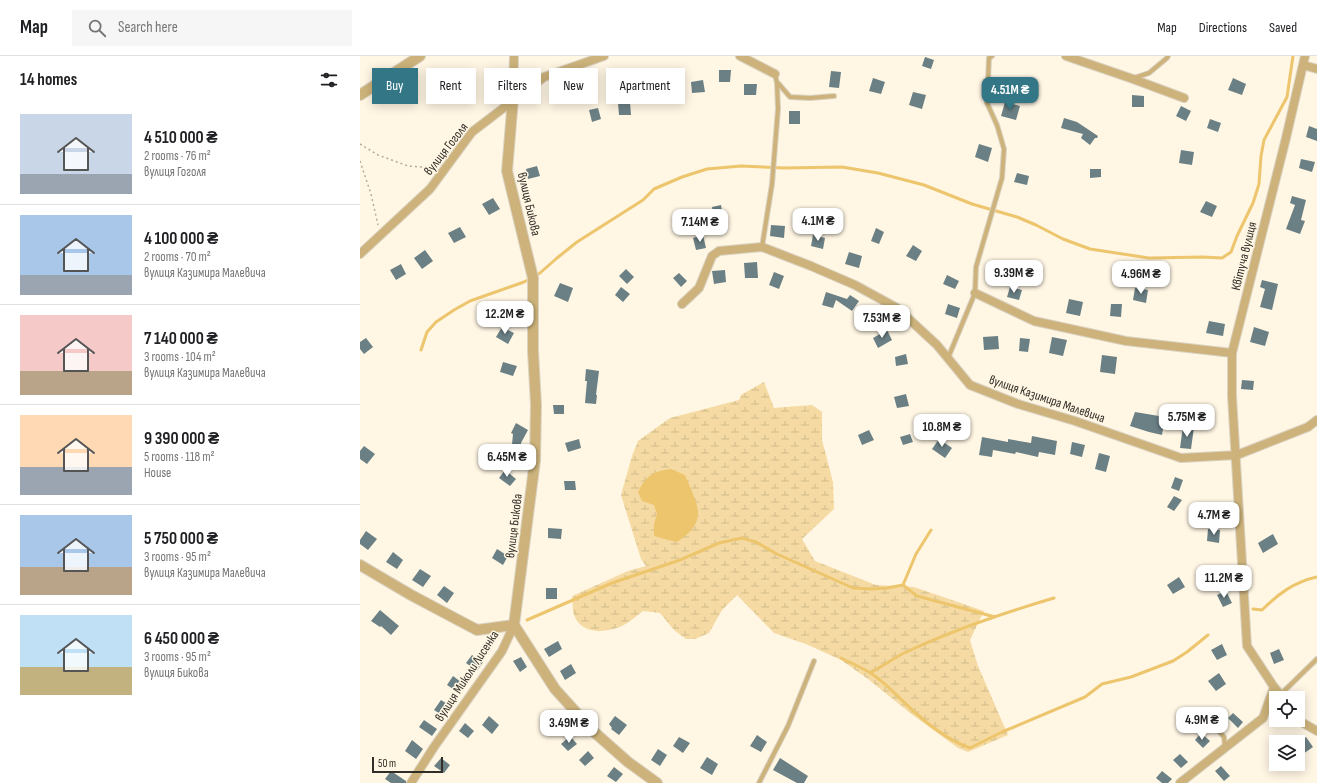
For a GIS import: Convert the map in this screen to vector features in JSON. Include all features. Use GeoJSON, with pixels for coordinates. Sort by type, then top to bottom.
{"type":"FeatureCollection","features":[{"type":"Feature","properties":{"kind":"street"},"geometry":{"type":"LineString","coordinates":[[360,95],[420,56]]}},
{"type":"Feature","properties":{"kind":"street"},"geometry":{"type":"LineString","coordinates":[[514,56],[514,68]]}},
{"type":"Feature","properties":{"kind":"street","name":"вулиця Гоголя"},"geometry":{"type":"LineString","coordinates":[[541,79],[604,56]]}},
{"type":"Feature","properties":{"kind":"street"},"geometry":{"type":"LineString","coordinates":[[740,56],[775,74]]}},
{"type":"Feature","properties":{"kind":"street"},"geometry":{"type":"LineString","coordinates":[[1066,56],[1184,98]]}},
{"type":"Feature","properties":{"kind":"street","name":"Квітуча вулиця"},"geometry":{"type":"LineString","coordinates":[[1278,691],[1247,646],[1240,537],[1237,455],[1232,396],[1232,353],[1305,56]]}},
{"type":"Feature","properties":{"kind":"street"},"geometry":{"type":"LineString","coordinates":[[1303,65],[1317,69]]}},
{"type":"Feature","properties":{"kind":"street","name":"вулиця Гоголя"},"geometry":{"type":"LineString","coordinates":[[360,254],[430,189],[472,132],[507,104]]}},
{"type":"Feature","properties":{"kind":"street","name":"вулиця Бикова"},"geometry":{"type":"LineString","coordinates":[[513,104],[507,171],[533,278],[533,351],[536,405],[535,460],[514,625]]}},
{"type":"Feature","properties":{"kind":"street","name":"вулиця Казимира Малевича"},"geometry":{"type":"LineString","coordinates":[[682,304],[699,288],[712,256],[719,251],[762,247],[855,285],[898,308],[937,345],[970,385],[1018,404],[1076,421],[1181,458],[1237,455]]}},
{"type":"Feature","properties":{"kind":"street"},"geometry":{"type":"LineString","coordinates":[[975,293],[1034,322],[1126,341],[1232,353]]}},
{"type":"Feature","properties":{"kind":"street"},"geometry":{"type":"LineString","coordinates":[[1237,455],[1308,427],[1317,420]]}},
{"type":"Feature","properties":{"kind":"street","name":"вулиця Миколи Лисенка"},"geometry":{"type":"LineString","coordinates":[[360,565],[411,595],[477,630],[514,625]]}},
{"type":"Feature","properties":{"kind":"street"},"geometry":{"type":"LineString","coordinates":[[514,625],[555,689],[592,731],[628,762],[657,783]]}},
{"type":"Feature","properties":{"kind":"street","name":"вулиця Миколи Лисенка"},"geometry":{"type":"LineString","coordinates":[[411,783],[434,747],[502,651],[514,625]]}},
{"type":"Feature","properties":{"kind":"street"},"geometry":{"type":"LineString","coordinates":[[1180,783],[1263,718],[1274,687]]}},
{"type":"Feature","properties":{"kind":"street"},"geometry":{"type":"LineString","coordinates":[[1305,724],[1317,731]]}},
{"type":"Feature","properties":{"kind":"lane"},"geometry":{"type":"LineString","coordinates":[[1134,79],[1149,73],[1168,56]]}},
{"type":"Feature","properties":{"kind":"lane"},"geometry":{"type":"LineString","coordinates":[[948,358],[975,293],[976,267],[1002,178],[1004,149],[998,125],[987,103],[990,57]]}},
{"type":"Feature","properties":{"kind":"lane"},"geometry":{"type":"LineString","coordinates":[[762,247],[772,184],[778,109],[778,83],[775,74]]}},
{"type":"Feature","properties":{"kind":"lane"},"geometry":{"type":"LineString","coordinates":[[778,83],[790,97],[810,98],[834,96]]}},
{"type":"Feature","properties":{"kind":"lane"},"geometry":{"type":"LineString","coordinates":[[1287,691],[1317,658]]}},
{"type":"Feature","properties":{"kind":"lane"},"geometry":{"type":"LineString","coordinates":[[759,783],[788,726],[814,661]]}},
{"type":"Feature","properties":{"kind":"lane"},"geometry":{"type":"LineString","coordinates":[[1202,712],[1224,737],[1225,747]]}},
{"type":"Feature","properties":{"kind":"path"},"geometry":{"type":"LineString","coordinates":[[360,144],[378,155],[408,166],[431,168],[447,166]]}},
{"type":"Feature","properties":{"kind":"path"},"geometry":{"type":"LineString","coordinates":[[360,161],[376,210],[379,237]]}},
{"type":"Feature","properties":{"kind":"green space"},"geometry":{"type":"Polygon","coordinates":[[[764,382],[774,408],[812,405],[822,412],[822,440],[833,482],[834,509],[802,539],[815,561],[876,585],[914,587],[984,611],[970,640],[978,666],[1008,735],[968,752],[958,748],[841,660],[806,644],[774,633],[737,595],[722,610],[709,633],[695,639],[686,639],[674,630],[660,613],[643,611],[622,626],[602,631],[588,629],[577,622],[573,613],[572,596],[628,571],[646,566],[641,559],[621,495],[632,456],[638,441],[670,418],[739,400],[741,395],[764,382]]]}},
{"type":"Feature","properties":{"kind":"shaded area"},"geometry":{"type":"Polygon","coordinates":[[[671,469],[685,475],[698,512],[694,526],[677,542],[654,536],[654,524],[657,514],[654,505],[642,501],[638,492],[647,478],[651,475],[659,471],[671,469]]]}},
{"type":"Feature","properties":{"kind":"building"},"geometry":{"type":"Polygon","coordinates":[[[925,57],[934,60],[931,69],[922,66],[925,57]]]}},
{"type":"Feature","properties":{"kind":"building"},"geometry":{"type":"Polygon","coordinates":[[[719,70],[731,70],[730,82],[719,82],[719,70]]]}},
{"type":"Feature","properties":{"kind":"building"},"geometry":{"type":"Polygon","coordinates":[[[831,71],[841,72],[839,88],[829,87],[831,71]]]}},
{"type":"Feature","properties":{"kind":"building"},"geometry":{"type":"Polygon","coordinates":[[[873,78],[885,82],[881,94],[869,91],[873,78]]]}},
{"type":"Feature","properties":{"kind":"building"},"geometry":{"type":"Polygon","coordinates":[[[1233,78],[1246,84],[1242,95],[1228,90],[1233,78]]]}},
{"type":"Feature","properties":{"kind":"building"},"geometry":{"type":"Polygon","coordinates":[[[703,80],[705,92],[692,93],[691,82],[703,80]]]}},
{"type":"Feature","properties":{"kind":"building"},"geometry":{"type":"Polygon","coordinates":[[[744,84],[757,84],[756,95],[744,95],[744,84]]]}},
{"type":"Feature","properties":{"kind":"building"},"geometry":{"type":"Polygon","coordinates":[[[913,92],[926,95],[922,109],[909,105],[913,92]]]}},
{"type":"Feature","properties":{"kind":"building"},"geometry":{"type":"Polygon","coordinates":[[[1132,95],[1144,96],[1144,107],[1132,107],[1132,95]]]}},
{"type":"Feature","properties":{"kind":"building"},"geometry":{"type":"Polygon","coordinates":[[[1005,102],[1020,106],[1016,120],[1001,116],[1005,102]]]}},
{"type":"Feature","properties":{"kind":"building"},"geometry":{"type":"Polygon","coordinates":[[[618,104],[630,104],[631,115],[619,115],[618,104]]]}},
{"type":"Feature","properties":{"kind":"building"},"geometry":{"type":"Polygon","coordinates":[[[1181,106],[1191,111],[1186,121],[1176,116],[1181,106]]]}},
{"type":"Feature","properties":{"kind":"building"},"geometry":{"type":"Polygon","coordinates":[[[598,108],[601,119],[592,122],[589,110],[598,108]]]}},
{"type":"Feature","properties":{"kind":"building"},"geometry":{"type":"Polygon","coordinates":[[[789,111],[800,111],[800,124],[789,124],[789,111]]]}},
{"type":"Feature","properties":{"kind":"building"},"geometry":{"type":"Polygon","coordinates":[[[1064,118],[1077,122],[1098,136],[1097,138],[1095,138],[1090,145],[1081,138],[1083,134],[1061,128],[1064,118]]]}},
{"type":"Feature","properties":{"kind":"building"},"geometry":{"type":"Polygon","coordinates":[[[1210,119],[1221,123],[1218,132],[1207,128],[1210,119]]]}},
{"type":"Feature","properties":{"kind":"building"},"geometry":{"type":"Polygon","coordinates":[[[1309,126],[1317,129],[1317,141],[1306,137],[1309,126]]]}},
{"type":"Feature","properties":{"kind":"building"},"geometry":{"type":"Polygon","coordinates":[[[979,144],[992,148],[988,162],[975,157],[979,144]]]}},
{"type":"Feature","properties":{"kind":"building"},"geometry":{"type":"Polygon","coordinates":[[[1181,150],[1194,152],[1192,165],[1179,163],[1181,150]]]}},
{"type":"Feature","properties":{"kind":"building"},"geometry":{"type":"Polygon","coordinates":[[[1301,159],[1315,162],[1312,172],[1299,168],[1301,159]]]}},
{"type":"Feature","properties":{"kind":"building"},"geometry":{"type":"Polygon","coordinates":[[[537,166],[540,176],[528,179],[526,169],[537,166]]]}},
{"type":"Feature","properties":{"kind":"building"},"geometry":{"type":"Polygon","coordinates":[[[1090,169],[1101,169],[1101,177],[1090,178],[1090,169]]]}},
{"type":"Feature","properties":{"kind":"building"},"geometry":{"type":"Polygon","coordinates":[[[1017,173],[1029,176],[1027,185],[1014,182],[1017,173]]]}},
{"type":"Feature","properties":{"kind":"building"},"geometry":{"type":"Polygon","coordinates":[[[1292,196],[1306,200],[1301,220],[1305,221],[1300,234],[1286,229],[1295,205],[1290,203],[1292,196]]]}},
{"type":"Feature","properties":{"kind":"building"},"geometry":{"type":"Polygon","coordinates":[[[493,198],[500,209],[489,215],[482,204],[493,198]]]}},
{"type":"Feature","properties":{"kind":"building"},"geometry":{"type":"Polygon","coordinates":[[[1206,201],[1217,206],[1212,217],[1200,212],[1206,201]]]}},
{"type":"Feature","properties":{"kind":"building"},"geometry":{"type":"Polygon","coordinates":[[[721,205],[723,218],[714,219],[712,207],[721,205]]]}},
{"type":"Feature","properties":{"kind":"building"},"geometry":{"type":"Polygon","coordinates":[[[771,225],[785,226],[784,238],[770,236],[771,225]]]}},
{"type":"Feature","properties":{"kind":"building"},"geometry":{"type":"Polygon","coordinates":[[[460,227],[466,237],[454,243],[448,233],[460,227]]]}},
{"type":"Feature","properties":{"kind":"building"},"geometry":{"type":"Polygon","coordinates":[[[876,228],[884,232],[879,244],[871,241],[876,228]]]}},
{"type":"Feature","properties":{"kind":"building"},"geometry":{"type":"Polygon","coordinates":[[[703,235],[706,248],[696,250],[693,238],[703,235]]]}},
{"type":"Feature","properties":{"kind":"building"},"geometry":{"type":"Polygon","coordinates":[[[813,235],[825,238],[823,249],[811,246],[813,235]]]}},
{"type":"Feature","properties":{"kind":"building"},"geometry":{"type":"Polygon","coordinates":[[[913,245],[922,251],[916,261],[906,256],[913,245]]]}},
{"type":"Feature","properties":{"kind":"building"},"geometry":{"type":"Polygon","coordinates":[[[425,250],[433,261],[422,269],[414,258],[425,250]]]}},
{"type":"Feature","properties":{"kind":"building"},"geometry":{"type":"Polygon","coordinates":[[[849,252],[862,256],[859,268],[845,264],[849,252]]]}},
{"type":"Feature","properties":{"kind":"building"},"geometry":{"type":"Polygon","coordinates":[[[757,262],[758,278],[745,278],[744,263],[757,262]]]}},
{"type":"Feature","properties":{"kind":"building"},"geometry":{"type":"Polygon","coordinates":[[[401,264],[406,274],[396,280],[390,270],[401,264]]]}},
{"type":"Feature","properties":{"kind":"building"},"geometry":{"type":"Polygon","coordinates":[[[626,269],[634,277],[627,284],[619,276],[626,269]]]}},
{"type":"Feature","properties":{"kind":"building"},"geometry":{"type":"Polygon","coordinates":[[[725,270],[726,282],[714,284],[712,271],[725,270]]]}},
{"type":"Feature","properties":{"kind":"building"},"geometry":{"type":"Polygon","coordinates":[[[774,272],[784,276],[779,289],[769,285],[774,272]]]}},
{"type":"Feature","properties":{"kind":"building"},"geometry":{"type":"Polygon","coordinates":[[[679,273],[687,281],[681,287],[673,278],[679,273]]]}},
{"type":"Feature","properties":{"kind":"building"},"geometry":{"type":"Polygon","coordinates":[[[947,275],[959,281],[955,289],[943,284],[947,275]]]}},
{"type":"Feature","properties":{"kind":"building"},"geometry":{"type":"Polygon","coordinates":[[[1262,280],[1278,284],[1272,310],[1260,307],[1265,289],[1260,287],[1262,280]]]}},
{"type":"Feature","properties":{"kind":"building"},"geometry":{"type":"Polygon","coordinates":[[[560,283],[573,288],[568,302],[554,296],[560,283]]]}},
{"type":"Feature","properties":{"kind":"building"},"geometry":{"type":"Polygon","coordinates":[[[621,287],[630,294],[623,302],[615,295],[621,287]]]}},
{"type":"Feature","properties":{"kind":"building"},"geometry":{"type":"Polygon","coordinates":[[[1010,287],[1022,290],[1019,300],[1007,297],[1010,287]]]}},
{"type":"Feature","properties":{"kind":"building"},"geometry":{"type":"Polygon","coordinates":[[[1135,288],[1148,290],[1146,303],[1133,300],[1135,288]]]}},
{"type":"Feature","properties":{"kind":"building"},"geometry":{"type":"Polygon","coordinates":[[[826,292],[847,299],[850,295],[859,301],[852,311],[836,300],[833,308],[822,305],[826,292]]]}},
{"type":"Feature","properties":{"kind":"building"},"geometry":{"type":"Polygon","coordinates":[[[1069,299],[1083,302],[1080,316],[1066,313],[1069,299]]]}},
{"type":"Feature","properties":{"kind":"building"},"geometry":{"type":"Polygon","coordinates":[[[948,304],[960,308],[957,318],[945,314],[948,304]]]}},
{"type":"Feature","properties":{"kind":"building"},"geometry":{"type":"Polygon","coordinates":[[[1111,304],[1122,304],[1121,317],[1110,316],[1111,304]]]}},
{"type":"Feature","properties":{"kind":"building"},"geometry":{"type":"Polygon","coordinates":[[[1209,321],[1225,324],[1223,336],[1206,333],[1209,321]]]}},
{"type":"Feature","properties":{"kind":"building"},"geometry":{"type":"Polygon","coordinates":[[[502,327],[514,333],[508,344],[496,337],[502,327]]]}},
{"type":"Feature","properties":{"kind":"building"},"geometry":{"type":"Polygon","coordinates":[[[1254,327],[1269,332],[1265,346],[1250,342],[1254,327]]]}},
{"type":"Feature","properties":{"kind":"building"},"geometry":{"type":"Polygon","coordinates":[[[887,330],[892,340],[878,348],[873,338],[887,330]]]}},
{"type":"Feature","properties":{"kind":"building"},"geometry":{"type":"Polygon","coordinates":[[[998,336],[999,349],[984,350],[983,337],[998,336]]]}},
{"type":"Feature","properties":{"kind":"building"},"geometry":{"type":"Polygon","coordinates":[[[1052,337],[1067,340],[1063,356],[1049,353],[1052,337]]]}},
{"type":"Feature","properties":{"kind":"building"},"geometry":{"type":"Polygon","coordinates":[[[366,338],[373,347],[364,354],[360,349],[360,342],[366,338]]]}},
{"type":"Feature","properties":{"kind":"building"},"geometry":{"type":"Polygon","coordinates":[[[1020,338],[1030,339],[1028,352],[1019,351],[1020,338]]]}},
{"type":"Feature","properties":{"kind":"building"},"geometry":{"type":"Polygon","coordinates":[[[906,354],[908,364],[896,366],[895,357],[906,354]]]}},
{"type":"Feature","properties":{"kind":"building"},"geometry":{"type":"Polygon","coordinates":[[[1102,355],[1117,357],[1115,374],[1100,372],[1102,355]]]}},
{"type":"Feature","properties":{"kind":"building"},"geometry":{"type":"Polygon","coordinates":[[[503,362],[517,366],[513,376],[500,372],[503,362]]]}},
{"type":"Feature","properties":{"kind":"building"},"geometry":{"type":"Polygon","coordinates":[[[586,369],[599,371],[596,404],[585,403],[587,381],[585,381],[586,369]]]}},
{"type":"Feature","properties":{"kind":"building"},"geometry":{"type":"Polygon","coordinates":[[[1242,380],[1254,381],[1253,390],[1241,389],[1242,380]]]}},
{"type":"Feature","properties":{"kind":"building"},"geometry":{"type":"Polygon","coordinates":[[[906,394],[909,406],[897,408],[894,397],[906,394]]]}},
{"type":"Feature","properties":{"kind":"building"},"geometry":{"type":"Polygon","coordinates":[[[553,405],[564,405],[564,414],[554,414],[553,405]]]}},
{"type":"Feature","properties":{"kind":"building"},"geometry":{"type":"Polygon","coordinates":[[[1135,412],[1165,417],[1162,435],[1130,426],[1135,412]]]}},
{"type":"Feature","properties":{"kind":"building"},"geometry":{"type":"Polygon","coordinates":[[[516,423],[528,430],[521,443],[520,456],[511,455],[513,434],[511,433],[516,423]]]}},
{"type":"Feature","properties":{"kind":"building"},"geometry":{"type":"Polygon","coordinates":[[[1183,426],[1194,427],[1191,449],[1180,448],[1183,426]]]}},
{"type":"Feature","properties":{"kind":"building"},"geometry":{"type":"Polygon","coordinates":[[[869,430],[874,440],[862,445],[858,435],[869,430]]]}},
{"type":"Feature","properties":{"kind":"building"},"geometry":{"type":"Polygon","coordinates":[[[910,434],[913,442],[903,445],[900,437],[910,434]]]}},
{"type":"Feature","properties":{"kind":"building"},"geometry":{"type":"Polygon","coordinates":[[[1032,436],[1057,441],[1055,455],[1039,452],[1038,457],[1016,452],[1015,454],[993,450],[992,457],[979,455],[982,437],[1008,442],[1008,439],[1031,443],[1032,436]]]}},
{"type":"Feature","properties":{"kind":"building"},"geometry":{"type":"Polygon","coordinates":[[[579,439],[581,448],[568,452],[565,443],[579,439]]]}},
{"type":"Feature","properties":{"kind":"building"},"geometry":{"type":"Polygon","coordinates":[[[939,439],[952,448],[945,458],[932,449],[939,439]]]}},
{"type":"Feature","properties":{"kind":"building"},"geometry":{"type":"Polygon","coordinates":[[[1072,442],[1085,445],[1082,457],[1070,454],[1072,442]]]}},
{"type":"Feature","properties":{"kind":"building"},"geometry":{"type":"Polygon","coordinates":[[[364,446],[375,454],[367,464],[360,459],[360,451],[364,446]]]}},
{"type":"Feature","properties":{"kind":"building"},"geometry":{"type":"Polygon","coordinates":[[[1099,453],[1110,456],[1106,472],[1095,469],[1099,453]]]}},
{"type":"Feature","properties":{"kind":"building"},"geometry":{"type":"Polygon","coordinates":[[[505,470],[516,479],[510,486],[499,478],[505,470]]]}},
{"type":"Feature","properties":{"kind":"building"},"geometry":{"type":"Polygon","coordinates":[[[1175,477],[1183,480],[1179,491],[1171,488],[1175,477]]]}},
{"type":"Feature","properties":{"kind":"building"},"geometry":{"type":"Polygon","coordinates":[[[564,481],[575,481],[576,490],[565,490],[564,481]]]}},
{"type":"Feature","properties":{"kind":"building"},"geometry":{"type":"Polygon","coordinates":[[[1174,496],[1182,500],[1174,511],[1167,507],[1174,496]]]}},
{"type":"Feature","properties":{"kind":"building"},"geometry":{"type":"Polygon","coordinates":[[[1209,505],[1221,505],[1221,516],[1208,516],[1209,505]]]}},
{"type":"Feature","properties":{"kind":"building"},"geometry":{"type":"Polygon","coordinates":[[[548,528],[562,529],[561,539],[548,538],[548,528]]]}},
{"type":"Feature","properties":{"kind":"building"},"geometry":{"type":"Polygon","coordinates":[[[1208,529],[1220,530],[1219,543],[1207,541],[1208,529]]]}},
{"type":"Feature","properties":{"kind":"building"},"geometry":{"type":"Polygon","coordinates":[[[366,531],[377,539],[368,550],[360,544],[360,540],[366,531]]]}},
{"type":"Feature","properties":{"kind":"building"},"geometry":{"type":"Polygon","coordinates":[[[1273,534],[1278,544],[1263,553],[1258,543],[1273,534]]]}},
{"type":"Feature","properties":{"kind":"building"},"geometry":{"type":"Polygon","coordinates":[[[497,549],[508,556],[503,565],[492,558],[497,549]]]}},
{"type":"Feature","properties":{"kind":"building"},"geometry":{"type":"Polygon","coordinates":[[[393,552],[403,560],[397,569],[386,562],[393,552]]]}},
{"type":"Feature","properties":{"kind":"building"},"geometry":{"type":"Polygon","coordinates":[[[420,569],[431,576],[423,587],[412,580],[420,569]]]}},
{"type":"Feature","properties":{"kind":"building"},"geometry":{"type":"Polygon","coordinates":[[[1179,577],[1185,587],[1173,594],[1167,585],[1179,577]]]}},
{"type":"Feature","properties":{"kind":"building"},"geometry":{"type":"Polygon","coordinates":[[[444,586],[454,593],[447,603],[437,595],[444,586]]]}},
{"type":"Feature","properties":{"kind":"building"},"geometry":{"type":"Polygon","coordinates":[[[546,588],[557,588],[557,599],[546,599],[546,588]]]}},
{"type":"Feature","properties":{"kind":"building"},"geometry":{"type":"Polygon","coordinates":[[[1226,591],[1232,603],[1223,607],[1217,595],[1226,591]]]}},
{"type":"Feature","properties":{"kind":"building"},"geometry":{"type":"Polygon","coordinates":[[[380,610],[399,626],[391,635],[381,626],[380,627],[371,621],[380,610]]]}},
{"type":"Feature","properties":{"kind":"building"},"geometry":{"type":"Polygon","coordinates":[[[558,641],[562,649],[549,657],[544,649],[558,641]]]}},
{"type":"Feature","properties":{"kind":"building"},"geometry":{"type":"Polygon","coordinates":[[[1222,644],[1227,655],[1217,660],[1211,650],[1222,644]]]}},
{"type":"Feature","properties":{"kind":"building"},"geometry":{"type":"Polygon","coordinates":[[[1279,649],[1284,660],[1274,664],[1270,653],[1279,649]]]}},
{"type":"Feature","properties":{"kind":"building"},"geometry":{"type":"Polygon","coordinates":[[[472,655],[483,662],[477,671],[466,663],[472,655]]]}},
{"type":"Feature","properties":{"kind":"building"},"geometry":{"type":"Polygon","coordinates":[[[521,657],[527,667],[520,672],[513,661],[521,657]]]}},
{"type":"Feature","properties":{"kind":"building"},"geometry":{"type":"Polygon","coordinates":[[[571,664],[576,673],[565,680],[560,671],[571,664]]]}},
{"type":"Feature","properties":{"kind":"building"},"geometry":{"type":"Polygon","coordinates":[[[1219,673],[1226,684],[1216,691],[1208,681],[1219,673]]]}},
{"type":"Feature","properties":{"kind":"building"},"geometry":{"type":"Polygon","coordinates":[[[453,676],[465,685],[459,693],[447,685],[453,676]]]}},
{"type":"Feature","properties":{"kind":"building"},"geometry":{"type":"Polygon","coordinates":[[[441,700],[452,707],[445,717],[434,710],[441,700]]]}},
{"type":"Feature","properties":{"kind":"building"},"geometry":{"type":"Polygon","coordinates":[[[1233,713],[1243,722],[1238,728],[1228,718],[1233,713]]]}},
{"type":"Feature","properties":{"kind":"building"},"geometry":{"type":"Polygon","coordinates":[[[489,716],[499,725],[492,734],[482,725],[489,716]]]}},
{"type":"Feature","properties":{"kind":"building"},"geometry":{"type":"Polygon","coordinates":[[[615,716],[627,725],[619,735],[611,729],[612,728],[609,724],[615,716]]]}},
{"type":"Feature","properties":{"kind":"building"},"geometry":{"type":"Polygon","coordinates":[[[424,720],[437,729],[432,736],[419,727],[424,720]]]}},
{"type":"Feature","properties":{"kind":"building"},"geometry":{"type":"Polygon","coordinates":[[[465,723],[474,731],[468,738],[459,731],[465,723]]]}},
{"type":"Feature","properties":{"kind":"building"},"geometry":{"type":"Polygon","coordinates":[[[1201,733],[1210,741],[1203,748],[1195,740],[1201,733]]]}},
{"type":"Feature","properties":{"kind":"building"},"geometry":{"type":"Polygon","coordinates":[[[757,735],[767,742],[761,752],[750,746],[757,735]]]}},
{"type":"Feature","properties":{"kind":"building"},"geometry":{"type":"Polygon","coordinates":[[[570,736],[577,744],[568,751],[561,744],[570,736]]]}},
{"type":"Feature","properties":{"kind":"building"},"geometry":{"type":"Polygon","coordinates":[[[679,737],[690,743],[683,753],[673,746],[679,737]]]}},
{"type":"Feature","properties":{"kind":"building"},"geometry":{"type":"Polygon","coordinates":[[[1306,737],[1313,747],[1305,753],[1306,737]]]}},
{"type":"Feature","properties":{"kind":"building"},"geometry":{"type":"Polygon","coordinates":[[[412,740],[423,749],[416,759],[405,751],[412,740]]]}},
{"type":"Feature","properties":{"kind":"building"},"geometry":{"type":"Polygon","coordinates":[[[658,749],[667,755],[660,766],[651,760],[658,749]]]}},
{"type":"Feature","properties":{"kind":"building"},"geometry":{"type":"Polygon","coordinates":[[[588,751],[594,758],[585,766],[579,760],[588,751]]]}},
{"type":"Feature","properties":{"kind":"building"},"geometry":{"type":"Polygon","coordinates":[[[1180,754],[1188,762],[1181,768],[1173,760],[1180,754]]]}},
{"type":"Feature","properties":{"kind":"building"},"geometry":{"type":"Polygon","coordinates":[[[707,757],[718,764],[712,775],[700,768],[707,757]]]}},
{"type":"Feature","properties":{"kind":"building"},"geometry":{"type":"Polygon","coordinates":[[[441,758],[450,765],[444,773],[434,766],[441,758]]]}},
{"type":"Feature","properties":{"kind":"building"},"geometry":{"type":"Polygon","coordinates":[[[780,758],[808,776],[804,783],[797,783],[773,770],[780,758]]]}},
{"type":"Feature","properties":{"kind":"building"},"geometry":{"type":"Polygon","coordinates":[[[1221,766],[1230,776],[1224,781],[1215,771],[1221,766]]]}},
{"type":"Feature","properties":{"kind":"building"},"geometry":{"type":"Polygon","coordinates":[[[614,767],[623,774],[616,782],[607,776],[614,767]]]}},
{"type":"Feature","properties":{"kind":"building"},"geometry":{"type":"Polygon","coordinates":[[[391,771],[406,781],[406,783],[391,783],[385,779],[391,771]]]}},
{"type":"Feature","properties":{"kind":"building"},"geometry":{"type":"Polygon","coordinates":[[[1162,771],[1172,779],[1168,783],[1162,783],[1156,778],[1162,771]]]}},
{"type":"Feature","properties":{"kind":"waterway"},"geometry":{"type":"LineString","coordinates":[[421,350],[427,332],[436,322],[454,310],[470,301],[524,282],[540,273],[577,242],[643,200],[654,189],[682,177],[707,169],[741,166],[784,168],[842,167],[878,173],[924,185],[972,204],[1017,217],[1063,239],[1090,249],[1149,258],[1222,258],[1231,252],[1253,203],[1259,184],[1264,140],[1287,97],[1293,56]]}},
{"type":"Feature","properties":{"kind":"waterway"},"geometry":{"type":"LineString","coordinates":[[527,620],[612,583],[680,560],[719,543],[742,538],[756,542],[777,554],[853,588],[871,589],[903,585],[916,554],[931,530]]}},
{"type":"Feature","properties":{"kind":"waterway"},"geometry":{"type":"LineString","coordinates":[[1253,609],[1262,610],[1287,589],[1301,582],[1317,577]]}},
{"type":"Feature","properties":{"kind":"waterway"},"geometry":{"type":"LineString","coordinates":[[903,585],[917,596],[995,617]]}},
{"type":"Feature","properties":{"kind":"waterway"},"geometry":{"type":"LineString","coordinates":[[870,673],[902,654],[958,630],[996,616],[1054,598]]}},
{"type":"Feature","properties":{"kind":"waterway"},"geometry":{"type":"LineString","coordinates":[[841,658],[872,674],[884,683],[912,710],[936,730],[956,742],[970,748],[1002,732],[1085,697],[1102,684],[1131,677],[1173,661],[1208,635]]}}]}
